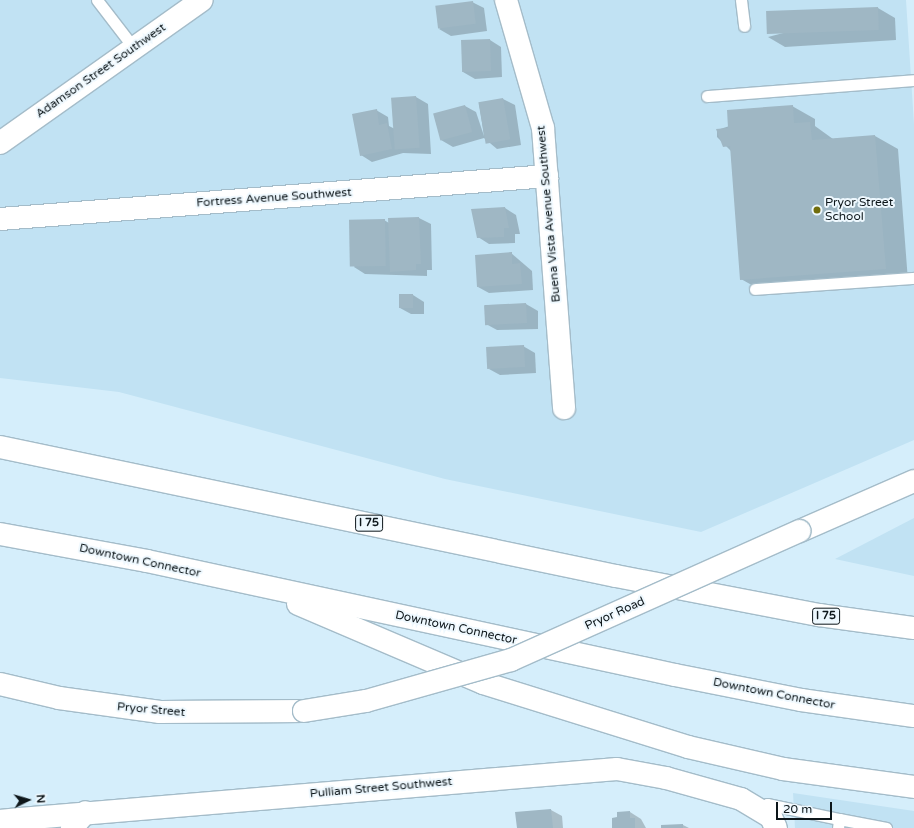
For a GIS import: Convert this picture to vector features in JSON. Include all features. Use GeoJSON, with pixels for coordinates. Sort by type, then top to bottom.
{"type":"FeatureCollection","features":[{"type":"Feature","properties":{"kind":"main road","name":"Adamson Street Southwest"},"geometry":{"type":"LineString","coordinates":[[0,143],[202,0]]}},
{"type":"Feature","properties":{"kind":"main road","name":"Buena Vista Avenue Southwest"},"geometry":{"type":"LineString","coordinates":[[506,0],[543,128],[564,408]]}},
{"type":"Feature","properties":{"kind":"main road","name":"Fortress Avenue Southwest"},"geometry":{"type":"LineString","coordinates":[[0,219],[547,176]]}},
{"type":"Feature","properties":{"kind":"main road","name":"I 75"},"geometry":{"type":"LineString","coordinates":[[0,447],[616,576],[819,615],[914,628]]}},
{"type":"Feature","properties":{"kind":"main road","name":"Pryor Road"},"geometry":{"type":"LineString","coordinates":[[304,711],[373,699],[511,660],[914,481]]}},
{"type":"Feature","properties":{"kind":"main road","name":"Downtown Connector"},"geometry":{"type":"LineString","coordinates":[[0,534],[253,585],[690,678],[801,700],[914,716]]}},
{"type":"Feature","properties":{"kind":"main road"},"geometry":{"type":"LineString","coordinates":[[253,585],[476,680],[570,712],[688,747],[783,769],[914,787]]}},
{"type":"Feature","properties":{"kind":"main road","name":"Pryor Street"},"geometry":{"type":"LineString","coordinates":[[0,684],[59,698],[160,712],[304,711]]}},
{"type":"Feature","properties":{"kind":"main road","name":"Pulliam Street Southwest"},"geometry":{"type":"LineString","coordinates":[[14,822],[86,812],[617,768],[674,780],[741,799],[771,817],[776,828]]}},
{"type":"Feature","properties":{"kind":"main road"},"geometry":{"type":"LineString","coordinates":[[72,828],[86,812]]}},
{"type":"Feature","properties":{"kind":"lane"},"geometry":{"type":"LineString","coordinates":[[97,0],[134,48]]}},
{"type":"Feature","properties":{"kind":"lane"},"geometry":{"type":"LineString","coordinates":[[741,0],[744,26]]}},
{"type":"Feature","properties":{"kind":"lane"},"geometry":{"type":"LineString","coordinates":[[707,96],[914,80]]}},
{"type":"Feature","properties":{"kind":"lane"},"geometry":{"type":"LineString","coordinates":[[755,289],[914,278]]}},
{"type":"Feature","properties":{"kind":"lane"},"geometry":{"type":"LineString","coordinates":[[756,809],[767,804],[838,823],[886,828]]}},
{"type":"Feature","properties":{"kind":"shaded area"},"geometry":{"type":"Polygon","coordinates":[[[0,0],[906,0],[914,124],[914,440],[701,532],[445,479],[119,392],[0,378],[0,0]]]}},
{"type":"Feature","properties":{"kind":"shaded area"},"geometry":{"type":"Polygon","coordinates":[[[914,518],[914,576],[835,559],[914,518]]]}},
{"type":"Feature","properties":{"kind":"shaded area"},"geometry":{"type":"Polygon","coordinates":[[[793,793],[914,811],[914,828],[795,828],[793,793]]]}},
{"type":"Feature","properties":{"kind":"building"},"geometry":{"type":"Polygon","coordinates":[[[473,1],[476,24],[438,28],[435,6],[473,1]]]}},
{"type":"Feature","properties":{"kind":"building"},"geometry":{"type":"Polygon","coordinates":[[[878,7],[879,30],[767,34],[766,11],[878,7]]]}},
{"type":"Feature","properties":{"kind":"building"},"geometry":{"type":"Polygon","coordinates":[[[490,39],[491,71],[462,72],[461,40],[490,39]]]}},
{"type":"Feature","properties":{"kind":"building"},"geometry":{"type":"Polygon","coordinates":[[[416,96],[420,148],[395,150],[391,98],[416,96]]]}},
{"type":"Feature","properties":{"kind":"building"},"geometry":{"type":"Polygon","coordinates":[[[503,98],[510,139],[486,144],[478,102],[503,98]]]}},
{"type":"Feature","properties":{"kind":"building"},"geometry":{"type":"Polygon","coordinates":[[[465,105],[472,132],[440,141],[433,114],[465,105]]]}},
{"type":"Feature","properties":{"kind":"building"},"geometry":{"type":"Polygon","coordinates":[[[793,105],[794,123],[810,122],[812,140],[875,135],[886,269],[740,280],[730,146],[723,147],[716,129],[728,128],[727,110],[793,105]]]}},
{"type":"Feature","properties":{"kind":"building"},"geometry":{"type":"Polygon","coordinates":[[[377,109],[379,125],[387,123],[392,149],[360,156],[352,114],[377,109]]]}},
{"type":"Feature","properties":{"kind":"building"},"geometry":{"type":"Polygon","coordinates":[[[505,207],[509,228],[504,228],[504,237],[477,238],[471,209],[505,207]]]}},
{"type":"Feature","properties":{"kind":"building"},"geometry":{"type":"Polygon","coordinates":[[[419,217],[421,264],[416,264],[416,270],[390,272],[388,218],[419,217]]]}},
{"type":"Feature","properties":{"kind":"building"},"geometry":{"type":"Polygon","coordinates":[[[385,219],[386,266],[350,267],[349,220],[385,219]]]}},
{"type":"Feature","properties":{"kind":"building"},"geometry":{"type":"Polygon","coordinates":[[[512,252],[512,264],[520,263],[522,284],[477,287],[475,255],[512,252]]]}},
{"type":"Feature","properties":{"kind":"building"},"geometry":{"type":"Polygon","coordinates":[[[399,294],[413,294],[413,308],[399,308],[399,294]]]}},
{"type":"Feature","properties":{"kind":"building"},"geometry":{"type":"Polygon","coordinates":[[[526,303],[527,323],[485,325],[484,305],[526,303]]]}},
{"type":"Feature","properties":{"kind":"building"},"geometry":{"type":"Polygon","coordinates":[[[524,345],[525,367],[487,369],[486,347],[524,345]]]}},
{"type":"Feature","properties":{"kind":"building"},"geometry":{"type":"Polygon","coordinates":[[[551,809],[553,828],[517,828],[515,812],[551,809]]]}},
{"type":"Feature","properties":{"kind":"building"},"geometry":{"type":"Polygon","coordinates":[[[630,811],[630,818],[635,818],[635,828],[612,828],[612,818],[617,817],[617,812],[630,811]]]}},
{"type":"Feature","properties":{"kind":"building"},"geometry":{"type":"Polygon","coordinates":[[[683,824],[683,828],[661,828],[661,825],[683,824]]]}},
{"type":"Feature","properties":{"kind":"place","name":"Pryor Street School"},"geometry":{"type":"Point","coordinates":[817,210]}}]}
